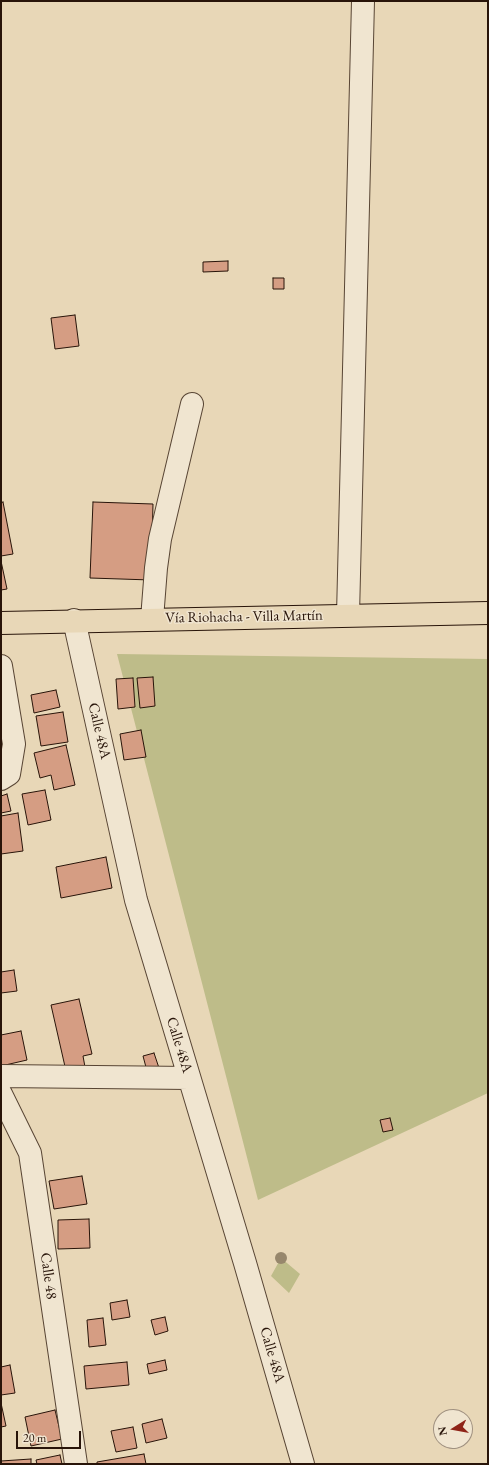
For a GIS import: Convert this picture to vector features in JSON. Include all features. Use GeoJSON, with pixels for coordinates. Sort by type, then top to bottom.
{"type":"FeatureCollection","features":[{"type":"Feature","properties":{"kind":"main road","name":"Vía Riohacha - Villa Martín"},"geometry":{"type":"LineString","coordinates":[[1,623],[74,620],[488,613]]}},
{"type":"Feature","properties":{"kind":"street"},"geometry":{"type":"LineString","coordinates":[[348,615],[363,1]]}},
{"type":"Feature","properties":{"kind":"street"},"geometry":{"type":"LineString","coordinates":[[152,619],[160,539],[192,404]]}},
{"type":"Feature","properties":{"kind":"street","name":"Calle 48A"},"geometry":{"type":"LineString","coordinates":[[74,620],[136,900],[303,1464]]}},
{"type":"Feature","properties":{"kind":"street"},"geometry":{"type":"LineString","coordinates":[[1,666],[14,744],[9,774],[1,779]]}},
{"type":"Feature","properties":{"kind":"street"},"geometry":{"type":"LineString","coordinates":[[1,1076],[189,1078]]}},
{"type":"Feature","properties":{"kind":"street","name":"Calle 48"},"geometry":{"type":"LineString","coordinates":[[1,1094],[30,1153],[76,1464]]}},
{"type":"Feature","properties":{"kind":"shaded area"},"geometry":{"type":"Polygon","coordinates":[[[117,654],[488,659],[488,1093],[258,1200],[117,654]]]}},
{"type":"Feature","properties":{"kind":"shaded area"},"geometry":{"type":"Polygon","coordinates":[[[281,1258],[300,1274],[289,1293],[271,1276],[281,1258]]]}},
{"type":"Feature","properties":{"kind":"building"},"geometry":{"type":"Polygon","coordinates":[[[228,261],[228,271],[203,272],[203,262],[228,261]]]}},
{"type":"Feature","properties":{"kind":"building"},"geometry":{"type":"Polygon","coordinates":[[[273,278],[284,278],[284,289],[273,289],[273,278]]]}},
{"type":"Feature","properties":{"kind":"building"},"geometry":{"type":"Polygon","coordinates":[[[75,315],[79,346],[55,349],[51,318],[75,315]]]}},
{"type":"Feature","properties":{"kind":"building"},"geometry":{"type":"Polygon","coordinates":[[[3,502],[13,554],[1,556],[1,503],[3,502]]]}},
{"type":"Feature","properties":{"kind":"building"},"geometry":{"type":"Polygon","coordinates":[[[93,502],[153,504],[151,580],[90,578],[93,502]]]}},
{"type":"Feature","properties":{"kind":"building"},"geometry":{"type":"Polygon","coordinates":[[[1,561],[7,589],[1,590],[1,561]]]}},
{"type":"Feature","properties":{"kind":"building"},"geometry":{"type":"Polygon","coordinates":[[[153,677],[155,706],[140,708],[137,678],[153,677]]]}},
{"type":"Feature","properties":{"kind":"building"},"geometry":{"type":"Polygon","coordinates":[[[133,678],[135,707],[118,709],[116,679],[133,678]]]}},
{"type":"Feature","properties":{"kind":"building"},"geometry":{"type":"Polygon","coordinates":[[[56,690],[60,707],[34,713],[31,695],[56,690]]]}},
{"type":"Feature","properties":{"kind":"building"},"geometry":{"type":"Polygon","coordinates":[[[63,712],[68,742],[41,746],[36,716],[63,712]]]}},
{"type":"Feature","properties":{"kind":"building"},"geometry":{"type":"Polygon","coordinates":[[[141,730],[146,757],[124,760],[120,734],[141,730]]]}},
{"type":"Feature","properties":{"kind":"building"},"geometry":{"type":"Polygon","coordinates":[[[66,745],[75,785],[54,790],[51,775],[40,778],[34,753],[66,745]]]}},
{"type":"Feature","properties":{"kind":"building"},"geometry":{"type":"Polygon","coordinates":[[[45,790],[51,820],[28,825],[22,794],[45,790]]]}},
{"type":"Feature","properties":{"kind":"building"},"geometry":{"type":"Polygon","coordinates":[[[7,794],[11,811],[1,813],[1,796],[7,794]]]}},
{"type":"Feature","properties":{"kind":"building"},"geometry":{"type":"Polygon","coordinates":[[[18,813],[23,851],[1,854],[1,816],[18,813]]]}},
{"type":"Feature","properties":{"kind":"building"},"geometry":{"type":"Polygon","coordinates":[[[106,857],[112,888],[61,898],[56,867],[106,857]]]}},
{"type":"Feature","properties":{"kind":"building"},"geometry":{"type":"Polygon","coordinates":[[[14,970],[17,991],[1,993],[1,972],[14,970]]]}},
{"type":"Feature","properties":{"kind":"building"},"geometry":{"type":"Polygon","coordinates":[[[79,999],[92,1054],[83,1056],[85,1067],[66,1071],[51,1005],[79,999]]]}},
{"type":"Feature","properties":{"kind":"building"},"geometry":{"type":"Polygon","coordinates":[[[21,1031],[27,1060],[1,1066],[1,1035],[21,1031]]]}},
{"type":"Feature","properties":{"kind":"building"},"geometry":{"type":"Polygon","coordinates":[[[154,1053],[159,1068],[147,1071],[143,1056],[154,1053]]]}},
{"type":"Feature","properties":{"kind":"building"},"geometry":{"type":"Polygon","coordinates":[[[390,1118],[393,1130],[383,1132],[380,1120],[390,1118]]]}},
{"type":"Feature","properties":{"kind":"building"},"geometry":{"type":"Polygon","coordinates":[[[82,1176],[87,1204],[54,1209],[49,1181],[82,1176]]]}},
{"type":"Feature","properties":{"kind":"building"},"geometry":{"type":"Polygon","coordinates":[[[89,1219],[90,1248],[58,1249],[58,1220],[89,1219]]]}},
{"type":"Feature","properties":{"kind":"building"},"geometry":{"type":"Polygon","coordinates":[[[127,1300],[130,1317],[112,1320],[110,1303],[127,1300]]]}},
{"type":"Feature","properties":{"kind":"building"},"geometry":{"type":"Polygon","coordinates":[[[165,1317],[168,1331],[155,1335],[151,1320],[165,1317]]]}},
{"type":"Feature","properties":{"kind":"building"},"geometry":{"type":"Polygon","coordinates":[[[103,1318],[106,1345],[89,1347],[87,1320],[103,1318]]]}},
{"type":"Feature","properties":{"kind":"building"},"geometry":{"type":"Polygon","coordinates":[[[165,1360],[167,1370],[149,1374],[147,1364],[165,1360]]]}},
{"type":"Feature","properties":{"kind":"building"},"geometry":{"type":"Polygon","coordinates":[[[127,1362],[129,1385],[86,1389],[84,1366],[127,1362]]]}},
{"type":"Feature","properties":{"kind":"building"},"geometry":{"type":"Polygon","coordinates":[[[10,1365],[15,1393],[1,1395],[1,1367],[10,1365]]]}},
{"type":"Feature","properties":{"kind":"building"},"geometry":{"type":"Polygon","coordinates":[[[1,1403],[6,1426],[1,1427],[1,1403]]]}},
{"type":"Feature","properties":{"kind":"building"},"geometry":{"type":"Polygon","coordinates":[[[55,1410],[62,1439],[31,1446],[25,1417],[55,1410]]]}},
{"type":"Feature","properties":{"kind":"building"},"geometry":{"type":"Polygon","coordinates":[[[162,1419],[167,1438],[146,1443],[142,1424],[162,1419]]]}},
{"type":"Feature","properties":{"kind":"building"},"geometry":{"type":"Polygon","coordinates":[[[133,1427],[137,1448],[116,1452],[111,1431],[133,1427]]]}},
{"type":"Feature","properties":{"kind":"building"},"geometry":{"type":"Polygon","coordinates":[[[144,1454],[146,1464],[97,1464],[97,1462],[144,1454]]]}},
{"type":"Feature","properties":{"kind":"building"},"geometry":{"type":"Polygon","coordinates":[[[60,1455],[62,1464],[37,1464],[36,1460],[60,1455]]]}},
{"type":"Feature","properties":{"kind":"building"},"geometry":{"type":"Polygon","coordinates":[[[31,1459],[31,1464],[1,1464],[1,1461],[31,1459]]]}}]}
